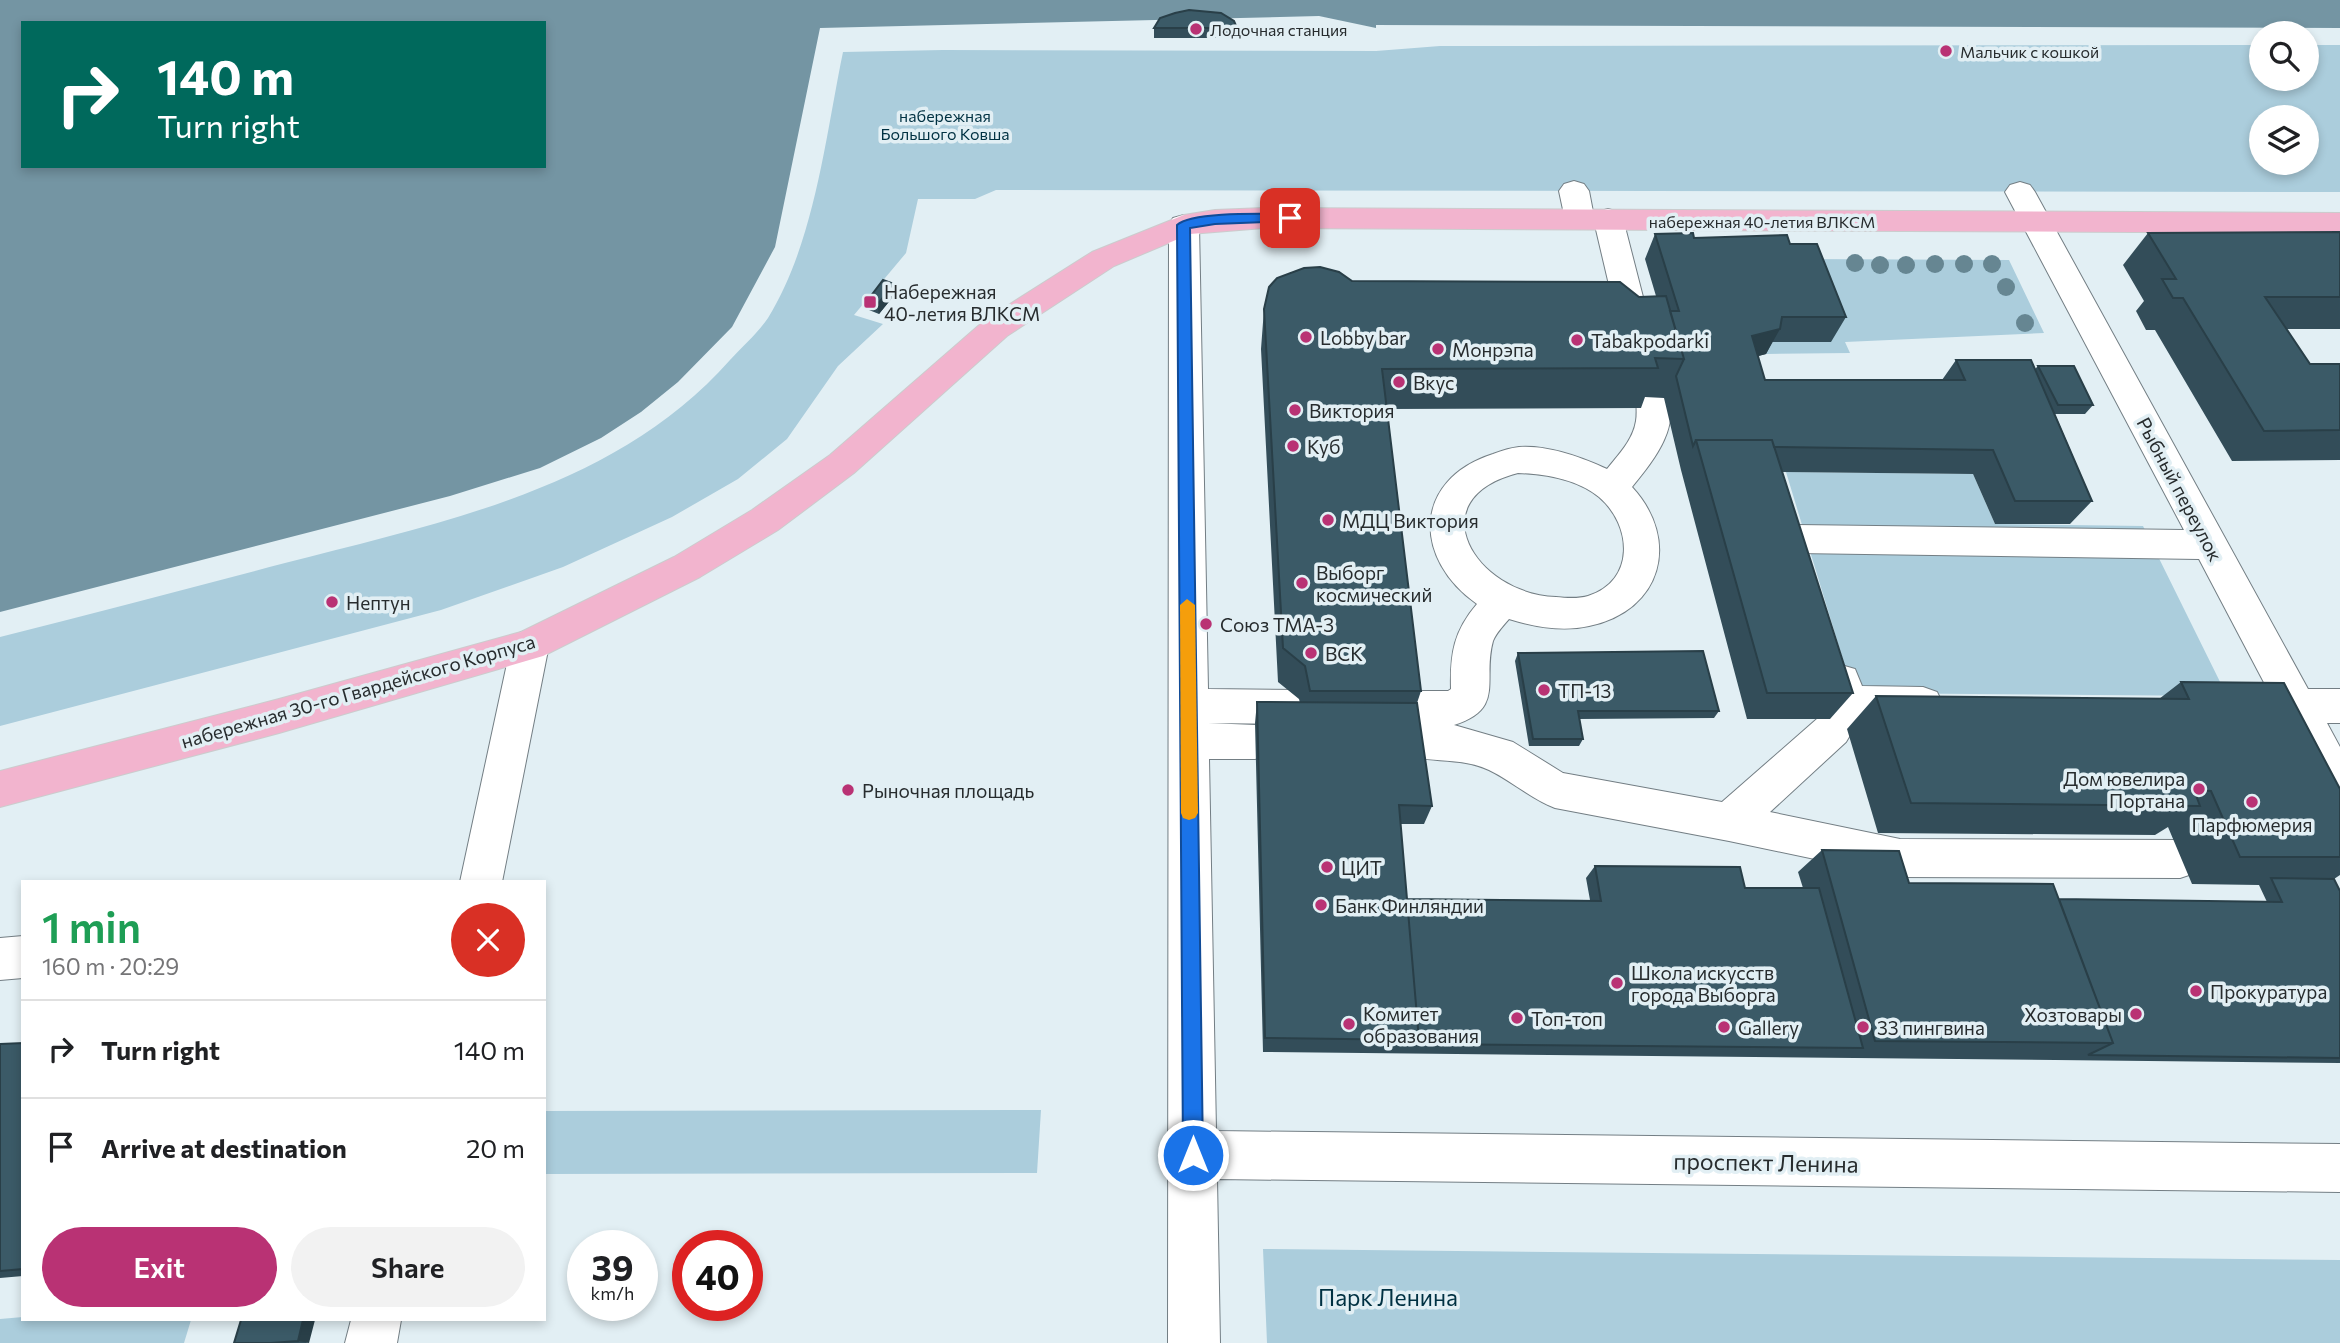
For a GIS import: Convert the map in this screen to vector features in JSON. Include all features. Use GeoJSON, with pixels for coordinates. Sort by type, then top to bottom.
{"type":"FeatureCollection","features":[{"type":"Feature","properties":{"kind":"main road","name":"набережная 40-летия ВЛКСМ"},"geometry":{"type":"LineString","coordinates":[[1184,225],[1215,220],[1264,218],[2340,223]]}},
{"type":"Feature","properties":{"kind":"main road","name":"набережная 30-го Гвардейского Корпуса"},"geometry":{"type":"LineString","coordinates":[[0,789],[279,716],[530,645],[687,567],[765,520],[842,464],[996,328],[1103,259],[1184,225]]}},
{"type":"Feature","properties":{"kind":"street"},"geometry":{"type":"LineString","coordinates":[[1574,191],[1594,219],[1637,337]]}},
{"type":"Feature","properties":{"kind":"street","name":"Рыбный переулок"},"geometry":{"type":"LineString","coordinates":[[2020,191],[2340,786]]}},
{"type":"Feature","properties":{"kind":"street"},"geometry":{"type":"LineString","coordinates":[[1184,225],[1194,1343]]}},
{"type":"Feature","properties":{"kind":"street"},"geometry":{"type":"LineString","coordinates":[[1612,488],[1653,432],[1656,412],[1652,397]]}},
{"type":"Feature","properties":{"kind":"street"},"geometry":{"type":"LineString","coordinates":[[1518,460],[1551,461],[1570,466],[1612,488],[1639,522],[1645,554],[1628,589],[1603,606],[1587,612],[1540,613],[1502,601],[1470,579],[1453,555],[1446,523],[1458,489],[1487,468],[1518,460]]}},
{"type":"Feature","properties":{"kind":"street"},"geometry":{"type":"LineString","coordinates":[[1786,503],[1809,577]]}},
{"type":"Feature","properties":{"kind":"street"},"geometry":{"type":"LineString","coordinates":[[1797,539],[2210,545]]}},
{"type":"Feature","properties":{"kind":"street"},"geometry":{"type":"LineString","coordinates":[[1502,601],[1476,632],[1470,666],[1471,696],[1455,708],[1410,725],[1499,755],[1555,790],[1729,822],[1900,858],[2180,859]]}},
{"type":"Feature","properties":{"kind":"street"},"geometry":{"type":"LineString","coordinates":[[481,880],[530,645]]}},
{"type":"Feature","properties":{"kind":"street"},"geometry":{"type":"LineString","coordinates":[[1729,822],[1832,730],[1848,703],[1832,654]]}},
{"type":"Feature","properties":{"kind":"street"},"geometry":{"type":"LineString","coordinates":[[1848,703],[1963,704]]}},
{"type":"Feature","properties":{"kind":"street"},"geometry":{"type":"LineString","coordinates":[[1188,724],[1301,706]]}},
{"type":"Feature","properties":{"kind":"street"},"geometry":{"type":"LineString","coordinates":[[2242,706],[2340,706]]}},
{"type":"Feature","properties":{"kind":"street"},"geometry":{"type":"LineString","coordinates":[[1188,724],[1255,742]]}},
{"type":"Feature","properties":{"kind":"street"},"geometry":{"type":"LineString","coordinates":[[0,959],[21,957]]}},
{"type":"Feature","properties":{"kind":"street","name":"проспект Ленина"},"geometry":{"type":"LineString","coordinates":[[1193,1155],[2340,1168]]}},
{"type":"Feature","properties":{"kind":"street"},"geometry":{"type":"LineString","coordinates":[[371,1343],[376,1321]]}},
{"type":"Feature","properties":{"kind":"green space","name":"набережная Большого Ковша"},"geometry":{"type":"Polygon","coordinates":[[[2249,45],[2249,91],[2319,91],[2319,45],[2340,45],[2340,192],[996,190],[975,199],[918,199],[906,253],[854,315],[883,324],[838,366],[787,439],[738,479],[672,517],[563,567],[441,610],[0,726],[0,637],[465,515],[581,470],[635,440],[685,404],[760,329],[784,288],[808,223],[843,52],[1376,51],[1440,46],[2249,45]]]}},
{"type":"Feature","properties":{"kind":"green space"},"geometry":{"type":"Polygon","coordinates":[[[1799,259],[2009,260],[2044,333],[1845,342],[1850,353],[1766,354],[1769,342],[1831,342],[1799,259]]]}},
{"type":"Feature","properties":{"kind":"green space"},"geometry":{"type":"Polygon","coordinates":[[[1786,472],[1973,474],[1995,524],[2143,526],[2227,696],[1853,693],[1786,472]]]}},
{"type":"Feature","properties":{"kind":"green space"},"geometry":{"type":"Polygon","coordinates":[[[1041,1110],[1037,1173],[546,1174],[546,1111],[1041,1110]]]}},
{"type":"Feature","properties":{"kind":"green space","name":"Парк Ленина"},"geometry":{"type":"Polygon","coordinates":[[[1263,1249],[2340,1260],[2340,1343],[1267,1343],[1263,1249]]]}},
{"type":"Feature","properties":{"kind":"green space"},"geometry":{"type":"Polygon","coordinates":[[[0,1319],[191,1321],[184,1343],[0,1343],[0,1319]]]}},
{"type":"Feature","properties":{"kind":"shaded area"},"geometry":{"type":"Polygon","coordinates":[[[0,0],[2340,0],[2340,28],[2319,28],[2319,21],[2249,21],[2249,28],[1376,25],[1376,28],[1319,16],[820,28],[775,247],[732,327],[678,382],[641,412],[601,438],[540,468],[450,496],[0,612],[0,0]]]}},
{"type":"Feature","properties":{"kind":"building"},"geometry":{"type":"Polygon","coordinates":[[[1189,10],[1221,13],[1234,21],[1237,28],[1154,28],[1160,18],[1189,10]]]}},
{"type":"Feature","properties":{"kind":"building"},"geometry":{"type":"Polygon","coordinates":[[[2340,232],[2340,297],[2265,297],[2310,364],[2340,364],[2340,430],[2264,431],[2183,298],[2173,298],[2162,279],[2176,279],[2148,233],[2340,232]]]}},
{"type":"Feature","properties":{"kind":"building"},"geometry":{"type":"Polygon","coordinates":[[[1693,233],[1694,238],[1787,235],[1790,244],[1817,244],[1846,317],[1782,317],[1780,329],[1752,336],[1765,380],[1965,380],[1956,360],[2031,360],[2092,501],[2015,501],[1993,450],[1774,447],[1772,440],[1696,440],[1693,446],[1676,376],[1684,359],[1670,311],[1679,311],[1655,234],[1693,233]]]}},
{"type":"Feature","properties":{"kind":"building","name":"МДЦ Виктория"},"geometry":{"type":"Polygon","coordinates":[[[1320,267],[1339,272],[1352,281],[1620,282],[1639,297],[1666,296],[1684,359],[1655,358],[1658,368],[1382,369],[1421,691],[1310,691],[1305,666],[1283,648],[1264,309],[1269,287],[1277,278],[1304,268],[1320,267]]]}},
{"type":"Feature","properties":{"kind":"building"},"geometry":{"type":"Polygon","coordinates":[[[883,280],[894,284],[877,305],[867,301],[883,280]]]}},
{"type":"Feature","properties":{"kind":"building"},"geometry":{"type":"Polygon","coordinates":[[[2038,366],[2074,366],[2093,405],[2058,405],[2038,366]]]}},
{"type":"Feature","properties":{"kind":"building"},"geometry":{"type":"Polygon","coordinates":[[[1696,440],[1772,440],[1853,693],[1767,693],[1696,440]]]}},
{"type":"Feature","properties":{"kind":"building"},"geometry":{"type":"Polygon","coordinates":[[[1703,651],[1719,711],[1578,711],[1583,739],[1533,739],[1518,653],[1703,651]]]}},
{"type":"Feature","properties":{"kind":"building"},"geometry":{"type":"Polygon","coordinates":[[[2181,682],[2284,683],[2340,789],[2340,857],[2240,857],[2211,791],[2194,790],[2200,806],[1911,803],[1876,696],[2189,699],[2181,682]]]}},
{"type":"Feature","properties":{"kind":"building","name":"ЦИТ"},"geometry":{"type":"Polygon","coordinates":[[[1257,702],[1417,703],[1432,806],[1399,805],[1419,1040],[1265,1038],[1257,702]]]}},
{"type":"Feature","properties":{"kind":"building"},"geometry":{"type":"Polygon","coordinates":[[[1822,850],[1899,851],[1909,883],[2053,884],[2113,1043],[1875,1041],[1822,850]]]}},
{"type":"Feature","properties":{"kind":"building","name":"Школа искусств города Выборга"},"geometry":{"type":"Polygon","coordinates":[[[1595,866],[1740,867],[1745,888],[1819,888],[1863,1048],[1417,1044],[1419,1040],[1407,899],[1601,901],[1595,866]]]}},
{"type":"Feature","properties":{"kind":"building","name":"Прокуратура"},"geometry":{"type":"Polygon","coordinates":[[[2271,878],[2334,879],[2340,891],[2340,1058],[2088,1055],[2113,1043],[2059,899],[2282,902],[2271,878]]]}},
{"type":"Feature","properties":{"kind":"building"},"geometry":{"type":"Polygon","coordinates":[[[21,1043],[21,1269],[0,1271],[0,1044],[21,1043]]]}},
{"type":"Feature","properties":{"kind":"building"},"geometry":{"type":"Polygon","coordinates":[[[241,1321],[303,1321],[298,1341],[234,1343],[241,1321]]]}},
{"type":"Feature","properties":{"kind":"slow traffic"},"geometry":{"type":"LineString","coordinates":[[1187,605],[1189,813]]}},
{"type":"Feature","properties":{"kind":"place","name":"Лодочная станция"},"geometry":{"type":"Point","coordinates":[1196,29]}},
{"type":"Feature","properties":{"kind":"place","name":"Мальчик с кошкой"},"geometry":{"type":"Point","coordinates":[1946,51]}},
{"type":"Feature","properties":{"kind":"place","name":"Набережная 40-летия ВЛКСМ"},"geometry":{"type":"Point","coordinates":[870,302]}},
{"type":"Feature","properties":{"kind":"place","name":"Lobby bar"},"geometry":{"type":"Point","coordinates":[1306,337]}},
{"type":"Feature","properties":{"kind":"place","name":"Tabakpodarki"},"geometry":{"type":"Point","coordinates":[1577,340]}},
{"type":"Feature","properties":{"kind":"place","name":"Монрэпа"},"geometry":{"type":"Point","coordinates":[1438,349]}},
{"type":"Feature","properties":{"kind":"place","name":"Вкус"},"geometry":{"type":"Point","coordinates":[1399,382]}},
{"type":"Feature","properties":{"kind":"place","name":"Виктория"},"geometry":{"type":"Point","coordinates":[1295,410]}},
{"type":"Feature","properties":{"kind":"place","name":"Куб"},"geometry":{"type":"Point","coordinates":[1293,446]}},
{"type":"Feature","properties":{"kind":"place","name":"МДЦ Виктория"},"geometry":{"type":"Point","coordinates":[1328,520]}},
{"type":"Feature","properties":{"kind":"place","name":"Выборг космический"},"geometry":{"type":"Point","coordinates":[1302,583]}},
{"type":"Feature","properties":{"kind":"place","name":"Нептун"},"geometry":{"type":"Point","coordinates":[332,602]}},
{"type":"Feature","properties":{"kind":"place","name":"Союз ТМА-3"},"geometry":{"type":"Point","coordinates":[1206,624]}},
{"type":"Feature","properties":{"kind":"place","name":"ВСК"},"geometry":{"type":"Point","coordinates":[1311,653]}},
{"type":"Feature","properties":{"kind":"place","name":"ТП-13"},"geometry":{"type":"Point","coordinates":[1544,690]}},
{"type":"Feature","properties":{"kind":"place","name":"Дом ювелира Портана"},"geometry":{"type":"Point","coordinates":[2199,789]}},
{"type":"Feature","properties":{"kind":"place","name":"Рыночная площадь"},"geometry":{"type":"Point","coordinates":[848,790]}},
{"type":"Feature","properties":{"kind":"place","name":"Парфюмерия"},"geometry":{"type":"Point","coordinates":[2252,802]}},
{"type":"Feature","properties":{"kind":"place","name":"ЦИТ"},"geometry":{"type":"Point","coordinates":[1327,867]}},
{"type":"Feature","properties":{"kind":"place","name":"Банк Финляндии"},"geometry":{"type":"Point","coordinates":[1321,905]}},
{"type":"Feature","properties":{"kind":"place","name":"Школа искусств города Выборга"},"geometry":{"type":"Point","coordinates":[1617,983]}},
{"type":"Feature","properties":{"kind":"place","name":"Прокуратура"},"geometry":{"type":"Point","coordinates":[2196,991]}},
{"type":"Feature","properties":{"kind":"place","name":"Хозтовары"},"geometry":{"type":"Point","coordinates":[2136,1014]}},
{"type":"Feature","properties":{"kind":"place","name":"Топ-топ"},"geometry":{"type":"Point","coordinates":[1517,1018]}},
{"type":"Feature","properties":{"kind":"place","name":"Комитет образования"},"geometry":{"type":"Point","coordinates":[1349,1024]}},
{"type":"Feature","properties":{"kind":"place","name":"Gallery"},"geometry":{"type":"Point","coordinates":[1724,1027]}},
{"type":"Feature","properties":{"kind":"place","name":"33 пингвина"},"geometry":{"type":"Point","coordinates":[1863,1027]}},
{"type":"Feature","properties":{"kind":"route"},"geometry":{"type":"LineString","coordinates":[[1193,1155],[1184,225],[1215,220],[1290,218]]}}]}
